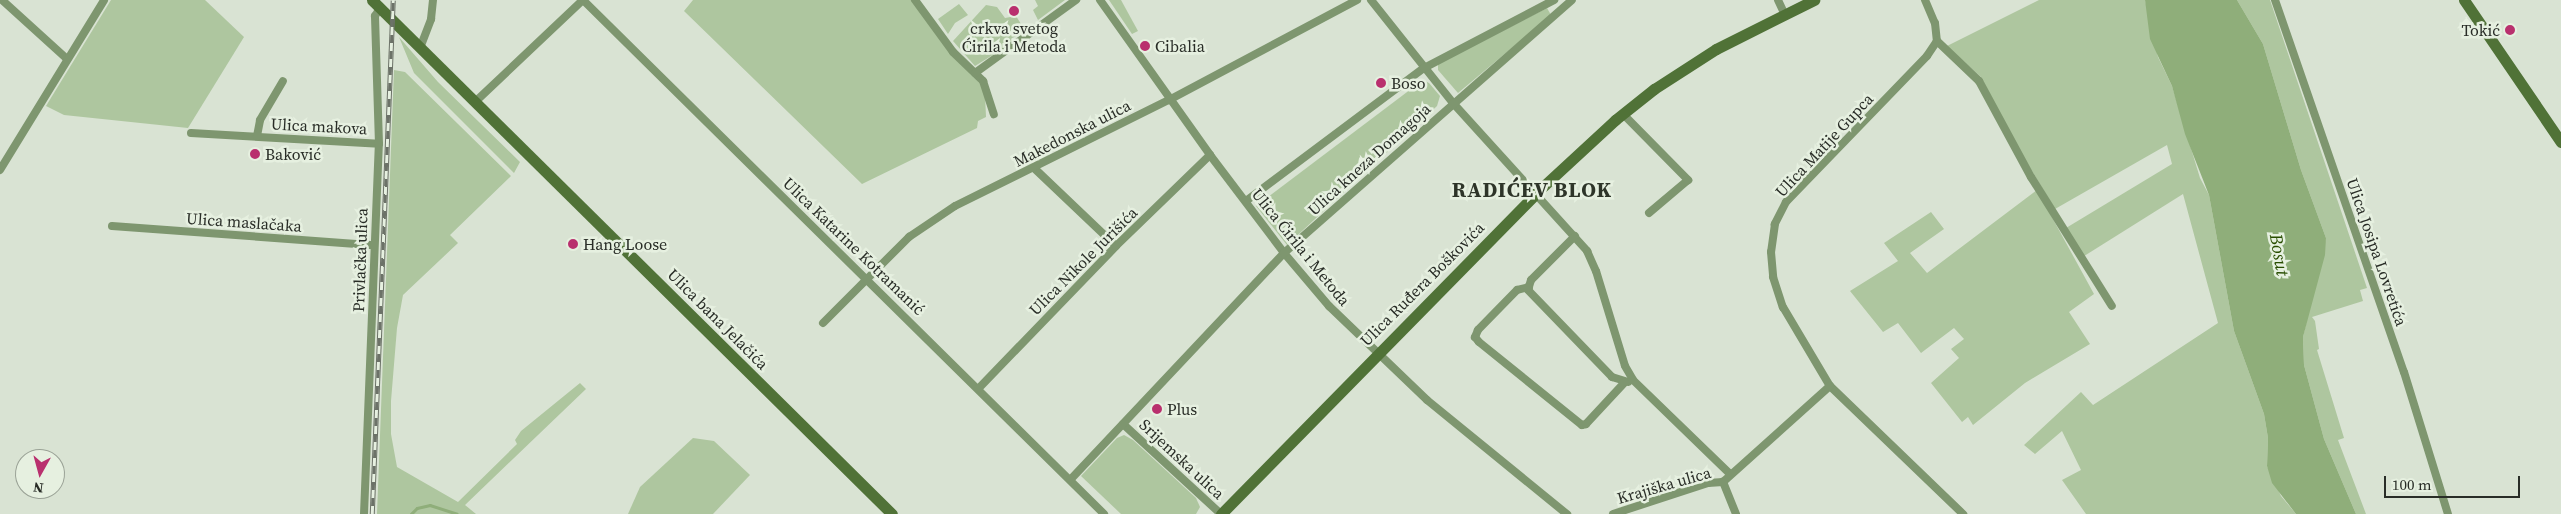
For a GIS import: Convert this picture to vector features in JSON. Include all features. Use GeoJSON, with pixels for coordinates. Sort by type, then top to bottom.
{"type":"FeatureCollection","features":[{"type":"Feature","properties":{"kind":"main road","name":"Ulica Ruđera Boškovića"},"geometry":{"type":"LineString","coordinates":[[1221,514],[1376,353],[1536,193],[1623,114],[1716,49],[1784,13],[1814,0]]}},
{"type":"Feature","properties":{"kind":"main road"},"geometry":{"type":"LineString","coordinates":[[2464,0],[2561,142]]}},
{"type":"Feature","properties":{"kind":"main road","name":"Ulica bana Jelačića"},"geometry":{"type":"LineString","coordinates":[[376,4],[892,514]]}},
{"type":"Feature","properties":{"kind":"street"},"geometry":{"type":"LineString","coordinates":[[2,0],[67,59]]}},
{"type":"Feature","properties":{"kind":"street"},"geometry":{"type":"LineString","coordinates":[[0,170],[104,0]]}},
{"type":"Feature","properties":{"kind":"street"},"geometry":{"type":"LineString","coordinates":[[420,48],[431,19],[433,0]]}},
{"type":"Feature","properties":{"kind":"street","name":"Ulica Katarine Kotramanić"},"geometry":{"type":"LineString","coordinates":[[475,102],[583,0],[979,388],[1104,514]]}},
{"type":"Feature","properties":{"kind":"street"},"geometry":{"type":"LineString","coordinates":[[915,0],[953,52],[975,72],[987,90],[994,114]]}},
{"type":"Feature","properties":{"kind":"street"},"geometry":{"type":"LineString","coordinates":[[975,72],[1076,0]]}},
{"type":"Feature","properties":{"kind":"street","name":"Ulica Ćirila i Metoda"},"geometry":{"type":"LineString","coordinates":[[1100,0],[1169,100],[1210,155],[1284,253],[1329,306],[1426,400],[1567,514]]}},
{"type":"Feature","properties":{"kind":"street","name":"Makedonska ulica"},"geometry":{"type":"LineString","coordinates":[[823,323],[909,237],[955,206],[1169,100],[1357,0]]}},
{"type":"Feature","properties":{"kind":"street"},"geometry":{"type":"LineString","coordinates":[[1372,0],[1453,103],[1575,236],[1593,261],[1625,366],[1635,383],[1730,474]]}},
{"type":"Feature","properties":{"kind":"street","name":"Ulica kneza Domagoja"},"geometry":{"type":"LineString","coordinates":[[1246,201],[1424,68],[1554,0]]}},
{"type":"Feature","properties":{"kind":"street","name":"Ulica kneza Domagoja"},"geometry":{"type":"LineString","coordinates":[[1071,479],[1284,253],[1572,0]]}},
{"type":"Feature","properties":{"kind":"street"},"geometry":{"type":"LineString","coordinates":[[1778,0],[1784,13]]}},
{"type":"Feature","properties":{"kind":"street"},"geometry":{"type":"LineString","coordinates":[[1925,0],[1935,23],[1937,41],[1979,80],[2031,177],[2112,306]]}},
{"type":"Feature","properties":{"kind":"street","name":"Ulica Josipa Lovretića"},"geometry":{"type":"LineString","coordinates":[[2275,0],[2404,372],[2448,514]]}},
{"type":"Feature","properties":{"kind":"street","name":"Privlačka ulica"},"geometry":{"type":"LineString","coordinates":[[364,514],[379,144],[376,4]]}},
{"type":"Feature","properties":{"kind":"street","name":"Ulica Matije Gupca"},"geometry":{"type":"LineString","coordinates":[[1937,41],[1927,56],[1786,202],[1775,224],[1771,252],[1774,277],[1783,307],[1830,386],[1963,514]]}},
{"type":"Feature","properties":{"kind":"street","name":"Ulica makova"},"geometry":{"type":"LineString","coordinates":[[257,136],[260,120],[283,81]]}},
{"type":"Feature","properties":{"kind":"street"},"geometry":{"type":"LineString","coordinates":[[1623,114],[1688,180],[1649,213]]}},
{"type":"Feature","properties":{"kind":"street","name":"Ulica makova"},"geometry":{"type":"LineString","coordinates":[[191,133],[379,144]]}},
{"type":"Feature","properties":{"kind":"street","name":"Ulica Nikole Jurišića"},"geometry":{"type":"LineString","coordinates":[[979,388],[1116,246],[1210,155]]}},
{"type":"Feature","properties":{"kind":"street"},"geometry":{"type":"LineString","coordinates":[[1034,168],[1116,246]]}},
{"type":"Feature","properties":{"kind":"street","name":"Ulica maslačaka"},"geometry":{"type":"LineString","coordinates":[[112,226],[374,244]]}},
{"type":"Feature","properties":{"kind":"street"},"geometry":{"type":"LineString","coordinates":[[1575,236],[1531,280],[1529,287],[1535,299],[1612,377],[1625,382],[1635,383]]}},
{"type":"Feature","properties":{"kind":"street"},"geometry":{"type":"LineString","coordinates":[[1529,287],[1517,290],[1478,330],[1475,337],[1479,342],[1582,425],[1586,424],[1625,382]]}},
{"type":"Feature","properties":{"kind":"street"},"geometry":{"type":"LineString","coordinates":[[1736,514],[1723,482],[1830,386]]}},
{"type":"Feature","properties":{"kind":"street","name":"Srijemska ulica"},"geometry":{"type":"LineString","coordinates":[[1123,424],[1221,514]]}},
{"type":"Feature","properties":{"kind":"street","name":"Krajiška ulica"},"geometry":{"type":"LineString","coordinates":[[1613,514],[1708,483],[1723,482]]}},
{"type":"Feature","properties":{"kind":"shaded area"},"geometry":{"type":"Polygon","coordinates":[[[111,0],[205,0],[244,37],[188,128],[64,115],[46,106],[111,0]]]}},
{"type":"Feature","properties":{"kind":"shaded area"},"geometry":{"type":"Polygon","coordinates":[[[693,0],[912,0],[981,85],[985,94],[986,117],[978,121],[977,128],[862,184],[684,11],[693,0]]]}},
{"type":"Feature","properties":{"kind":"shaded area"},"geometry":{"type":"Polygon","coordinates":[[[1035,0],[1065,0],[1038,20],[1033,10],[1038,6],[1035,0]]]}},
{"type":"Feature","properties":{"kind":"shaded area"},"geometry":{"type":"Polygon","coordinates":[[[1109,0],[1121,0],[1138,31],[1132,34],[1109,0]]]}},
{"type":"Feature","properties":{"kind":"shaded area"},"geometry":{"type":"Polygon","coordinates":[[[2039,0],[2145,0],[2158,57],[2172,86],[2200,178],[2209,195],[2234,331],[2264,414],[2268,438],[2267,466],[2281,496],[2296,514],[2086,514],[2062,480],[2081,470],[2062,431],[2035,454],[2024,445],[2081,392],[2093,405],[2218,323],[2183,194],[2081,258],[2066,228],[2172,164],[2167,145],[2055,209],[2019,150],[1981,77],[1947,46],[2039,0]]]}},
{"type":"Feature","properties":{"kind":"shaded area"},"geometry":{"type":"Polygon","coordinates":[[[2237,0],[2270,0],[2367,288],[2360,290],[2363,301],[2312,317],[2315,321],[2319,349],[2317,350],[2344,438],[2338,440],[2366,514],[2356,514],[2324,439],[2304,365],[2303,337],[2326,238],[2301,170],[2263,44],[2237,0]]]}},
{"type":"Feature","properties":{"kind":"shaded area"},"geometry":{"type":"Polygon","coordinates":[[[959,4],[968,15],[955,23],[948,34],[938,19],[959,4]]]}},
{"type":"Feature","properties":{"kind":"shaded area"},"geometry":{"type":"Polygon","coordinates":[[[986,5],[997,7],[1005,18],[1016,16],[1026,32],[1012,38],[1012,43],[975,66],[953,41],[986,5]]]}},
{"type":"Feature","properties":{"kind":"shaded area"},"geometry":{"type":"Polygon","coordinates":[[[1547,8],[1551,15],[1458,93],[1438,70],[1438,64],[1547,8]]]}},
{"type":"Feature","properties":{"kind":"shaded area"},"geometry":{"type":"Polygon","coordinates":[[[399,37],[438,82],[520,162],[514,173],[414,73],[399,37]]]}},
{"type":"Feature","properties":{"kind":"shaded area"},"geometry":{"type":"Polygon","coordinates":[[[394,70],[405,72],[511,176],[450,235],[458,243],[403,295],[397,328],[391,401],[391,434],[397,467],[458,502],[517,444],[515,440],[521,431],[580,383],[586,389],[465,505],[476,514],[377,514],[394,70]]]}},
{"type":"Feature","properties":{"kind":"shaded area"},"geometry":{"type":"Polygon","coordinates":[[[1423,80],[1429,83],[1440,96],[1437,106],[1287,245],[1256,206],[1423,80]]]}},
{"type":"Feature","properties":{"kind":"shaded area"},"geometry":{"type":"Polygon","coordinates":[[[2037,190],[2094,294],[2069,312],[2090,344],[2025,383],[1973,425],[1968,417],[1962,422],[1931,383],[1959,358],[1951,349],[1964,339],[1954,328],[1921,353],[1898,323],[1883,332],[1850,291],[1898,261],[1884,243],[1931,212],[1944,229],[1910,253],[1927,273],[2037,190]]]}},
{"type":"Feature","properties":{"kind":"shaded area"},"geometry":{"type":"Polygon","coordinates":[[[1124,435],[1133,440],[1196,498],[1200,507],[1196,514],[1121,514],[1081,476],[1117,438],[1124,435]]]}},
{"type":"Feature","properties":{"kind":"shaded area"},"geometry":{"type":"Polygon","coordinates":[[[693,438],[714,441],[750,475],[713,514],[628,514],[640,487],[693,438]]]}},
{"type":"Feature","properties":{"kind":"water","name":"Bosut"},"geometry":{"type":"Polygon","coordinates":[[[2145,0],[2237,0],[2263,44],[2301,170],[2326,238],[2325,255],[2303,337],[2304,365],[2324,439],[2356,514],[2296,514],[2272,483],[2267,466],[2268,438],[2264,414],[2234,331],[2209,195],[2185,134],[2172,86],[2150,39],[2145,0]]]}},
{"type":"Feature","properties":{"kind":"waterway"},"geometry":{"type":"LineString","coordinates":[[411,514],[417,508],[430,505],[457,514]]}},
{"type":"Feature","properties":{"kind":"railway"},"geometry":{"type":"LineString","coordinates":[[372,514],[393,0]]}},
{"type":"Feature","properties":{"kind":"place","name":"crkva svetog Ćirila i Metoda"},"geometry":{"type":"Point","coordinates":[1014,11]}},
{"type":"Feature","properties":{"kind":"place","name":"Tokić"},"geometry":{"type":"Point","coordinates":[2510,30]}},
{"type":"Feature","properties":{"kind":"place","name":"Cibalia"},"geometry":{"type":"Point","coordinates":[1145,46]}},
{"type":"Feature","properties":{"kind":"place","name":"Boso"},"geometry":{"type":"Point","coordinates":[1381,83]}},
{"type":"Feature","properties":{"kind":"place","name":"Baković"},"geometry":{"type":"Point","coordinates":[255,154]}},
{"type":"Feature","properties":{"kind":"place","name":"Hang Loose"},"geometry":{"type":"Point","coordinates":[573,244]}},
{"type":"Feature","properties":{"kind":"place","name":"Plus"},"geometry":{"type":"Point","coordinates":[1157,409]}},
{"type":"Feature","properties":{"kind":"district","name":"RADIĆEV BLOK"},"geometry":{"type":"Point","coordinates":[1532,190]}}]}
